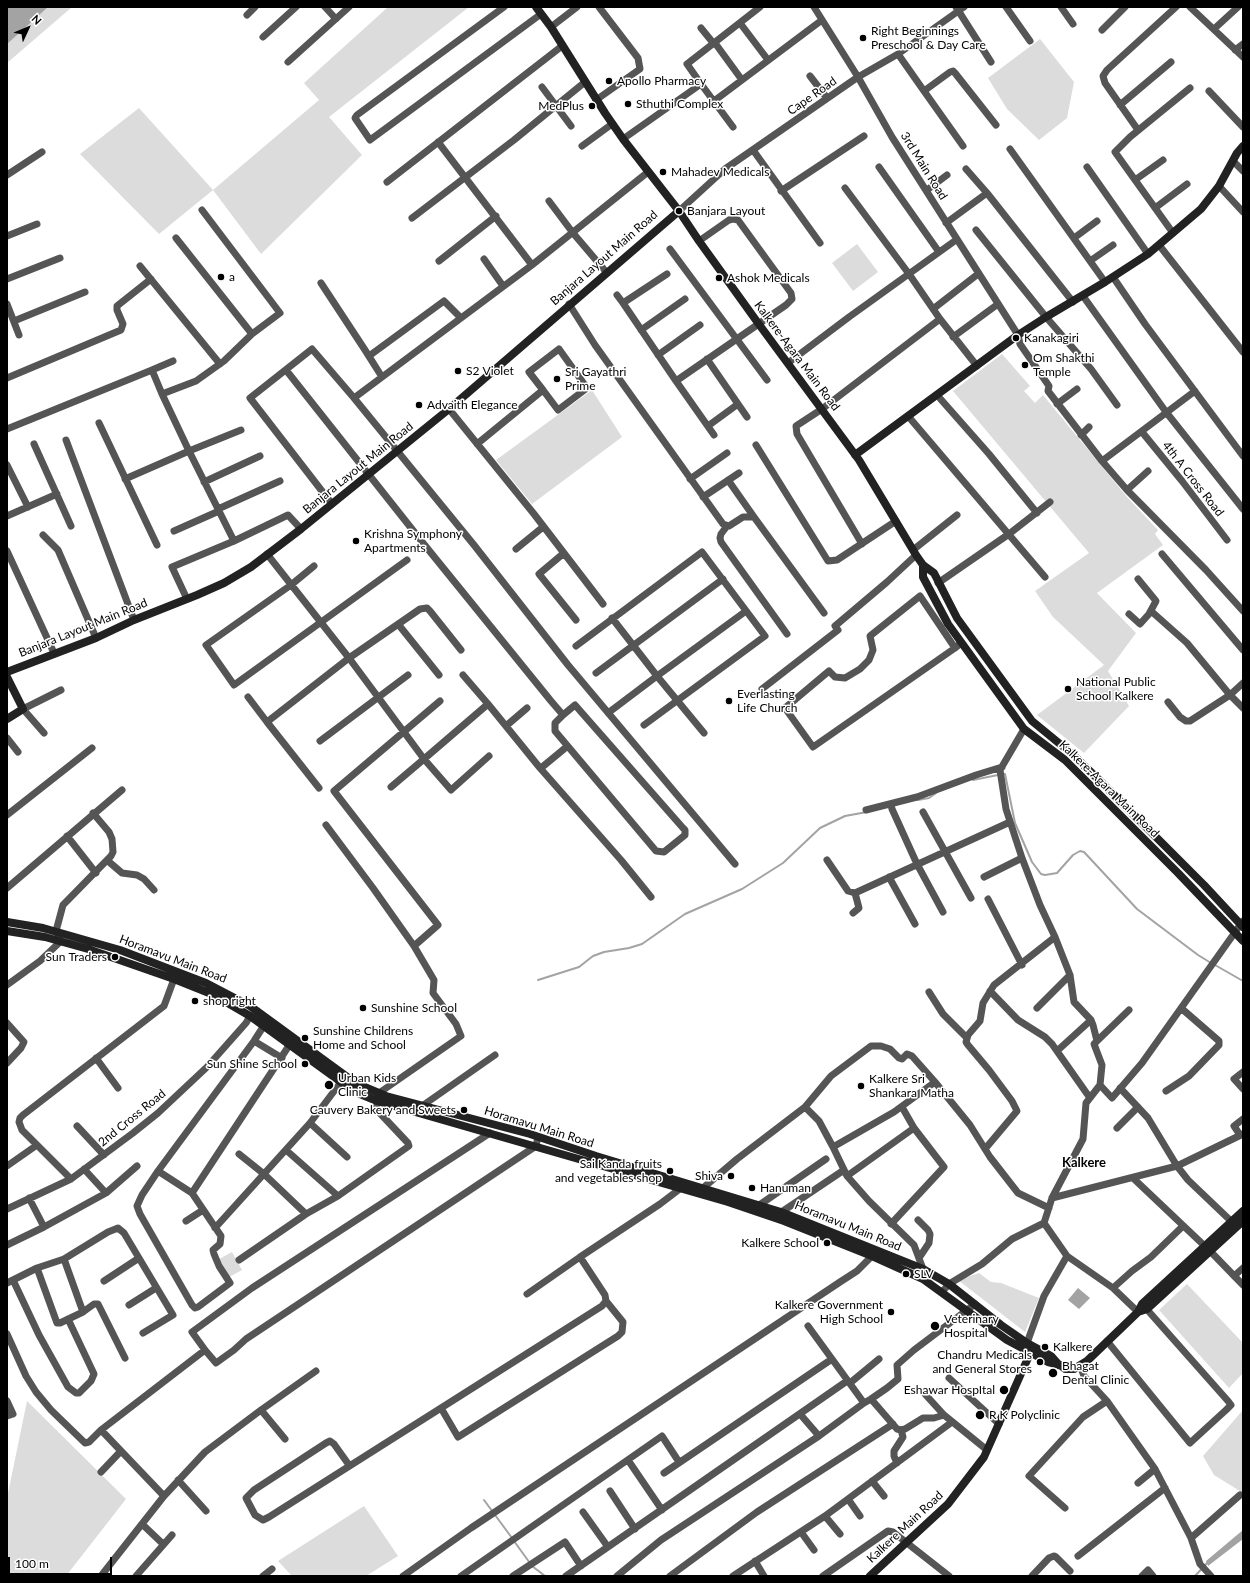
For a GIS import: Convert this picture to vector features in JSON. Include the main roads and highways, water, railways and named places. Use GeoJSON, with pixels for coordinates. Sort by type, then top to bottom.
{"type":"FeatureCollection","features":[{"type":"Feature","properties":{"kind":"waterway"},"geometry":{"type":"LineString","coordinates":[[1003,774],[1005,774],[1015,823],[1032,862],[1041,874],[1045,875],[1057,873],[1073,855],[1080,851],[1084,852],[1137,909],[1198,955],[1211,963]]}},
{"type":"Feature","properties":{"kind":"waterway"},"geometry":{"type":"LineString","coordinates":[[973,780],[998,775]]}},
{"type":"Feature","properties":{"kind":"waterway"},"geometry":{"type":"LineString","coordinates":[[918,800],[929,798],[936,793]]}},
{"type":"Feature","properties":{"kind":"waterway"},"geometry":{"type":"LineString","coordinates":[[538,980],[579,967],[593,956],[604,952],[629,948],[642,944],[685,914],[742,889],[783,863],[820,828],[845,816],[867,812]]}},
{"type":"Feature","properties":{"kind":"waterway"},"geometry":{"type":"LineString","coordinates":[[1215,965],[1243,981]]}},
{"type":"Feature","properties":{"kind":"waterway"},"geometry":{"type":"LineString","coordinates":[[484,1500],[512,1538]]}},
{"type":"Feature","properties":{"kind":"waterway"},"geometry":{"type":"LineString","coordinates":[[514,1541],[532,1566],[545,1576]]}},
{"type":"Feature","properties":{"kind":"waterway"},"geometry":{"type":"LineString","coordinates":[[1195,1576],[1208,1562]]}},
{"type":"Feature","properties":{"kind":"place","name":"Right Beginnings Preschool & Day Care"},"geometry":{"type":"Point","coordinates":[863,38]}},
{"type":"Feature","properties":{"kind":"place","name":"Apollo Pharmacy"},"geometry":{"type":"Point","coordinates":[609,81]}},
{"type":"Feature","properties":{"kind":"place","name":"Sthuthi Complex"},"geometry":{"type":"Point","coordinates":[628,104]}},
{"type":"Feature","properties":{"kind":"place","name":"MedPlus"},"geometry":{"type":"Point","coordinates":[592,106]}},
{"type":"Feature","properties":{"kind":"place","name":"Mahadev Medicals"},"geometry":{"type":"Point","coordinates":[663,172]}},
{"type":"Feature","properties":{"kind":"place","name":"Banjara Layout"},"geometry":{"type":"Point","coordinates":[679,211]}},
{"type":"Feature","properties":{"kind":"place","name":"a"},"geometry":{"type":"Point","coordinates":[221,277]}},
{"type":"Feature","properties":{"kind":"place","name":"Ashok Medicals"},"geometry":{"type":"Point","coordinates":[719,278]}},
{"type":"Feature","properties":{"kind":"place","name":"Kanakagiri"},"geometry":{"type":"Point","coordinates":[1016,338]}},
{"type":"Feature","properties":{"kind":"place","name":"Om Shakthi Temple"},"geometry":{"type":"Point","coordinates":[1025,365]}},
{"type":"Feature","properties":{"kind":"place","name":"S2 Violet"},"geometry":{"type":"Point","coordinates":[458,371]}},
{"type":"Feature","properties":{"kind":"place","name":"Sri Gayathri Prime"},"geometry":{"type":"Point","coordinates":[557,379]}},
{"type":"Feature","properties":{"kind":"place","name":"Advaith Elegance"},"geometry":{"type":"Point","coordinates":[419,405]}},
{"type":"Feature","properties":{"kind":"place","name":"Krishna Symphony Apartments"},"geometry":{"type":"Point","coordinates":[356,541]}},
{"type":"Feature","properties":{"kind":"place","name":"National Public School Kalkere"},"geometry":{"type":"Point","coordinates":[1068,689]}},
{"type":"Feature","properties":{"kind":"place","name":"Everlasting Life Church"},"geometry":{"type":"Point","coordinates":[729,701]}},
{"type":"Feature","properties":{"kind":"place","name":"Sun Traders"},"geometry":{"type":"Point","coordinates":[115,957]}},
{"type":"Feature","properties":{"kind":"place","name":"shop right"},"geometry":{"type":"Point","coordinates":[195,1001]}},
{"type":"Feature","properties":{"kind":"place","name":"Sunshine School"},"geometry":{"type":"Point","coordinates":[363,1008]}},
{"type":"Feature","properties":{"kind":"place","name":"Sunshine Childrens Home and School"},"geometry":{"type":"Point","coordinates":[305,1038]}},
{"type":"Feature","properties":{"kind":"place","name":"Sun Shine School"},"geometry":{"type":"Point","coordinates":[305,1064]}},
{"type":"Feature","properties":{"kind":"place","name":"Urban Kids Clinic"},"geometry":{"type":"Point","coordinates":[329,1085]}},
{"type":"Feature","properties":{"kind":"place","name":"Kalkere Sri Shankara Matha"},"geometry":{"type":"Point","coordinates":[861,1086]}},
{"type":"Feature","properties":{"kind":"place","name":"Cauvery Bakery and Sweets"},"geometry":{"type":"Point","coordinates":[464,1110]}},
{"type":"Feature","properties":{"kind":"place","name":"Sai Kanda fruits and vegetables shop"},"geometry":{"type":"Point","coordinates":[670,1171]}},
{"type":"Feature","properties":{"kind":"place","name":"Shiva"},"geometry":{"type":"Point","coordinates":[731,1176]}},
{"type":"Feature","properties":{"kind":"place","name":"Hanuman"},"geometry":{"type":"Point","coordinates":[752,1188]}},
{"type":"Feature","properties":{"kind":"place","name":"Kalkere School"},"geometry":{"type":"Point","coordinates":[827,1243]}},
{"type":"Feature","properties":{"kind":"place","name":"SLV"},"geometry":{"type":"Point","coordinates":[906,1274]}},
{"type":"Feature","properties":{"kind":"place","name":"Kalkere Government High School"},"geometry":{"type":"Point","coordinates":[891,1312]}},
{"type":"Feature","properties":{"kind":"place","name":"Veterinary Hospital"},"geometry":{"type":"Point","coordinates":[935,1326]}},
{"type":"Feature","properties":{"kind":"place","name":"Kalkere"},"geometry":{"type":"Point","coordinates":[1045,1347]}},
{"type":"Feature","properties":{"kind":"place","name":"Chandru Medicals and General Stores"},"geometry":{"type":"Point","coordinates":[1040,1362]}},
{"type":"Feature","properties":{"kind":"place","name":"Bhagat Dental Clinic"},"geometry":{"type":"Point","coordinates":[1053,1373]}},
{"type":"Feature","properties":{"kind":"place","name":"Eshawar HospItal"},"geometry":{"type":"Point","coordinates":[1004,1390]}},
{"type":"Feature","properties":{"kind":"place","name":"R K Polyclinic"},"geometry":{"type":"Point","coordinates":[980,1415]}},
{"type":"Feature","properties":{"kind":"district","name":"Kalkere"},"geometry":{"type":"Point","coordinates":[1084,1163]}}]}
